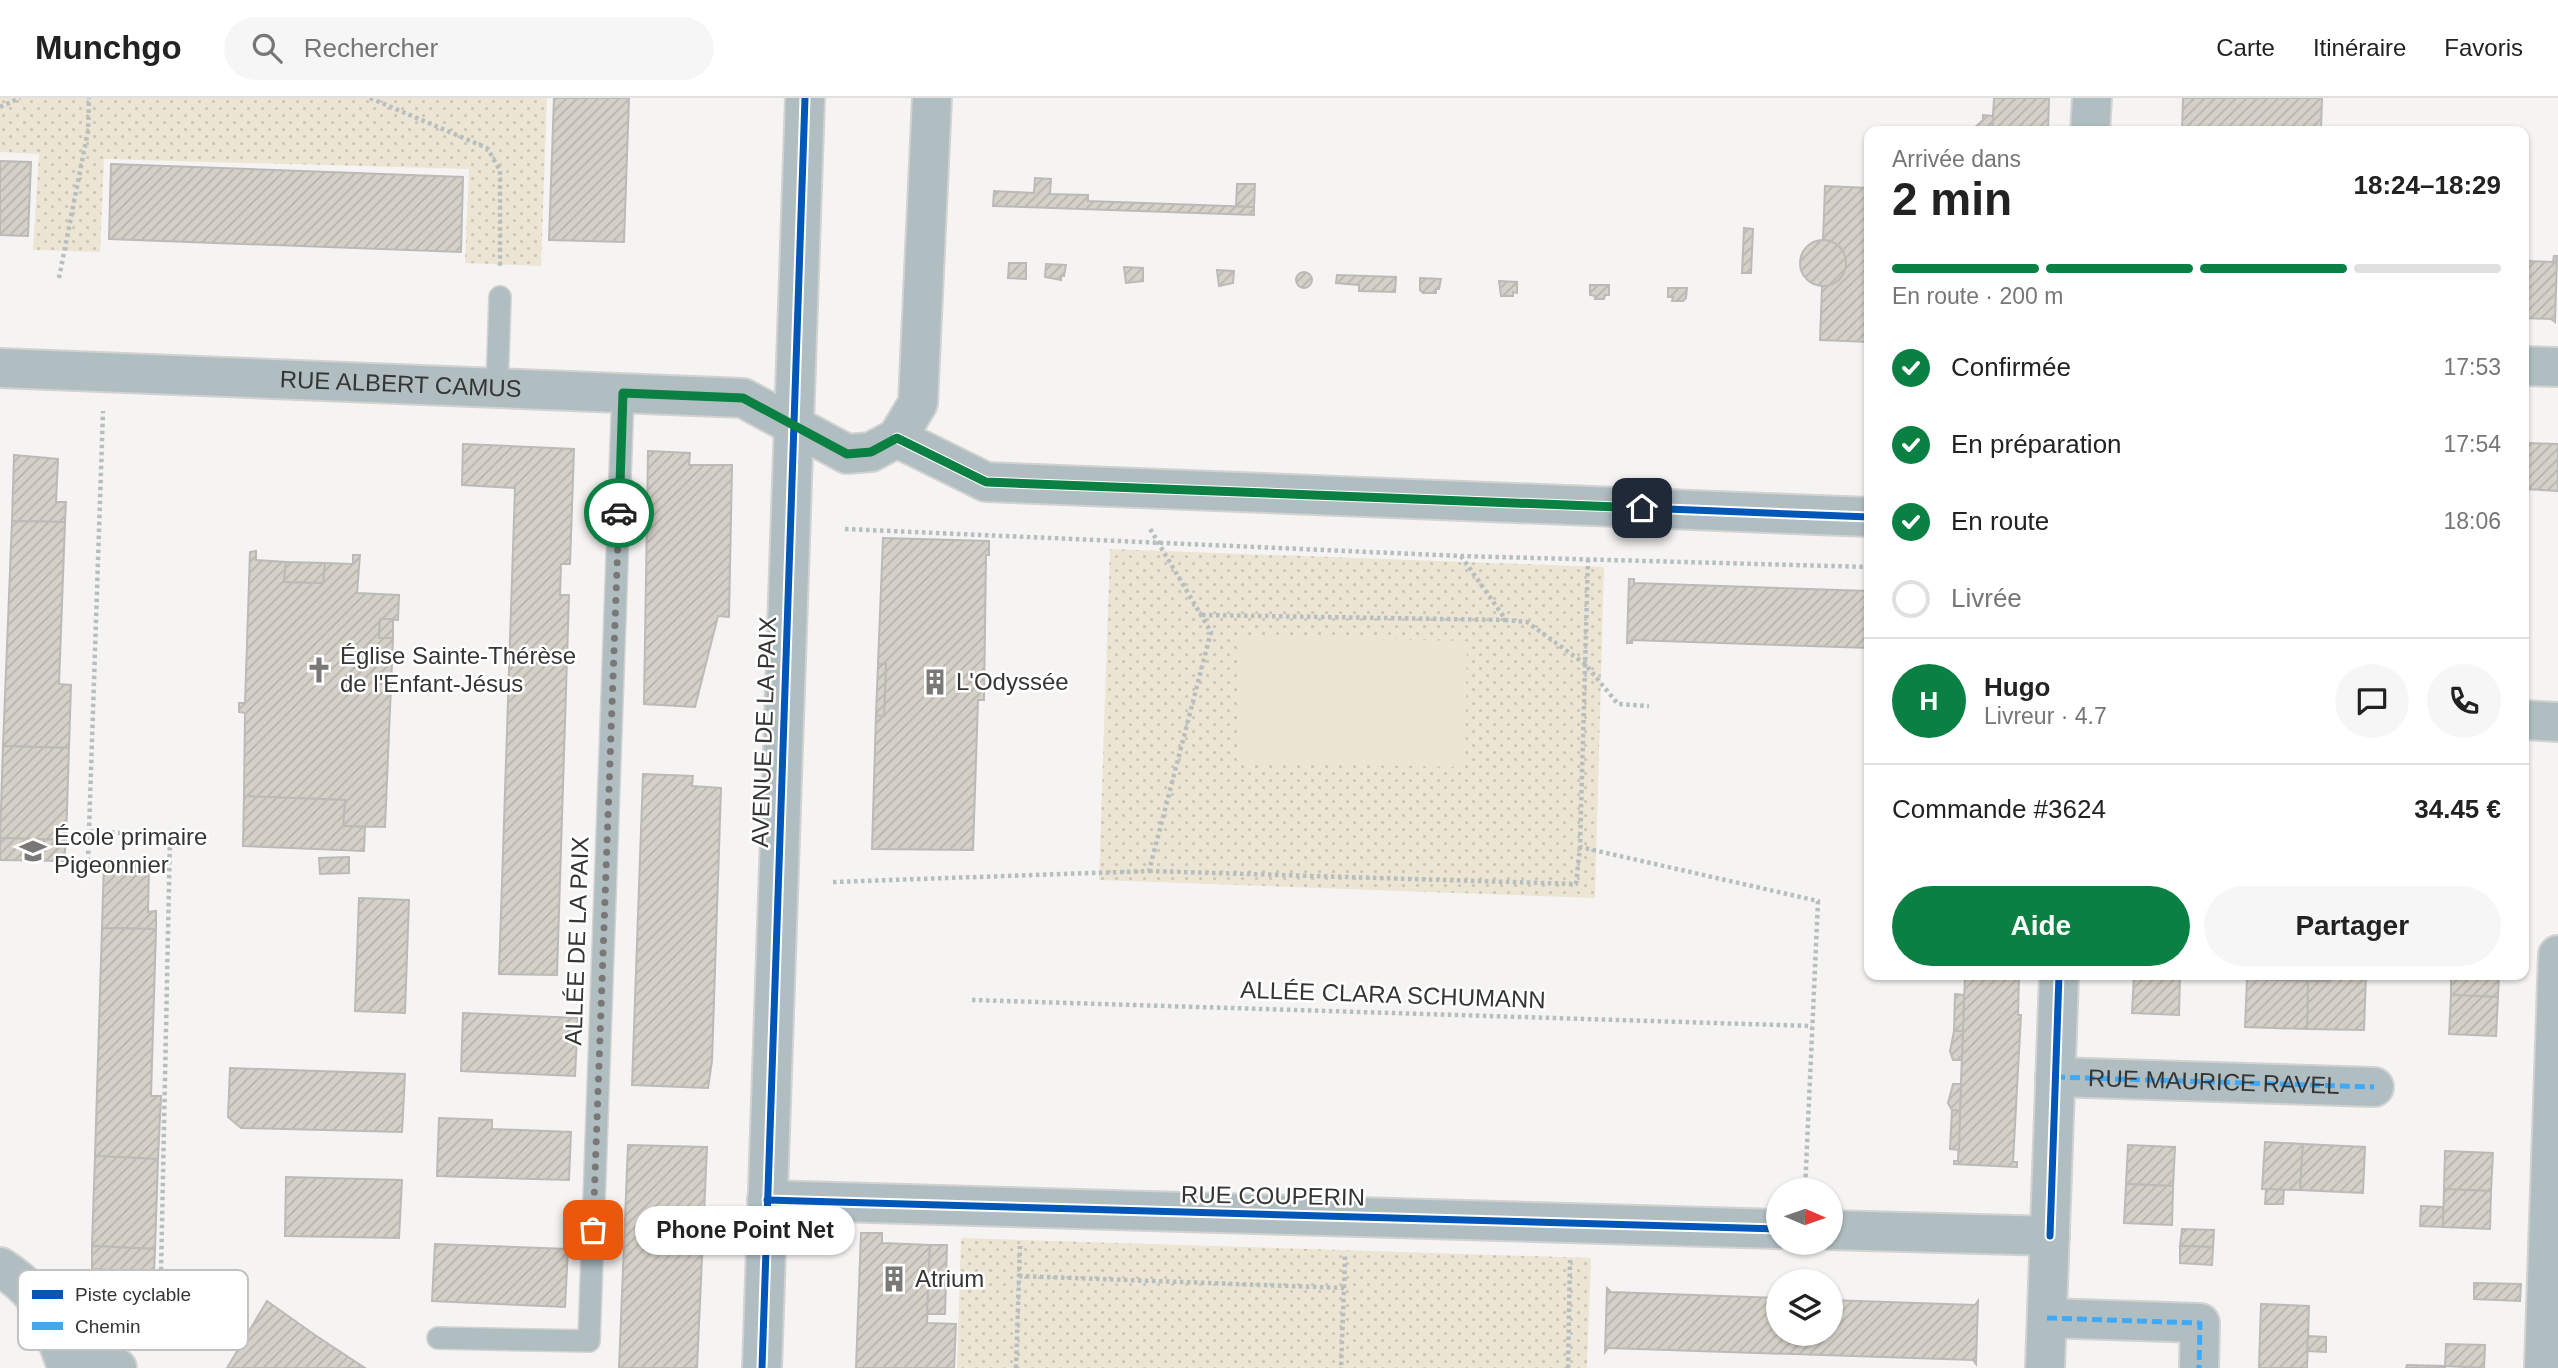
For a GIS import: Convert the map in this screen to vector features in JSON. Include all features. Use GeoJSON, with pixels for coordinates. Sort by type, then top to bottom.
{"type":"FeatureCollection","features":[{"type":"Feature","properties":{"kind":"street","name":"AVENUE DE LA PAIX"},"geometry":{"type":"LineString","coordinates":[[762,1368],[805,98]]}},
{"type":"Feature","properties":{"kind":"street"},"geometry":{"type":"LineString","coordinates":[[932,98],[918,403],[897,438],[986,482],[1864,517]]}},
{"type":"Feature","properties":{"kind":"street"},"geometry":{"type":"LineString","coordinates":[[2091,126],[2092,98]]}},
{"type":"Feature","properties":{"kind":"street"},"geometry":{"type":"LineString","coordinates":[[2529,366],[2558,367]]}},
{"type":"Feature","properties":{"kind":"street","name":"RUE ALBERT CAMUS"},"geometry":{"type":"LineString","coordinates":[[0,369],[743,398],[794,423],[847,454],[871,452],[897,438]]}},
{"type":"Feature","properties":{"kind":"street"},"geometry":{"type":"LineString","coordinates":[[2529,720],[2558,722]]}},
{"type":"Feature","properties":{"kind":"street"},"geometry":{"type":"LineString","coordinates":[[2544,1368],[2558,955]]}},
{"type":"Feature","properties":{"kind":"street","name":"RUE MAURICE RAVEL"},"geometry":{"type":"LineString","coordinates":[[2045,1368],[2059,980]]}},
{"type":"Feature","properties":{"kind":"street","name":"RUE MAURICE RAVEL"},"geometry":{"type":"LineString","coordinates":[[2055,1077],[2374,1087]]}},
{"type":"Feature","properties":{"kind":"street","name":"RUE COUPERIN"},"geometry":{"type":"LineString","coordinates":[[767,1200],[1766,1229]]}},
{"type":"Feature","properties":{"kind":"street"},"geometry":{"type":"LineString","coordinates":[[1843,1230],[2050,1236]]}},
{"type":"Feature","properties":{"kind":"street"},"geometry":{"type":"LineString","coordinates":[[0,1266],[18,1278]]}},
{"type":"Feature","properties":{"kind":"street"},"geometry":{"type":"LineString","coordinates":[[2047,1318],[2200,1323],[2199,1368]]}},
{"type":"Feature","properties":{"kind":"street"},"geometry":{"type":"LineString","coordinates":[[66,1366],[126,1356]]}},
{"type":"Feature","properties":{"kind":"lane"},"geometry":{"type":"LineString","coordinates":[[497,388],[500,297]]}},
{"type":"Feature","properties":{"kind":"lane","name":"ALLÉE DE LA PAIX"},"geometry":{"type":"LineString","coordinates":[[438,1338],[589,1341],[623,393]]}},
{"type":"Feature","properties":{"kind":"path"},"geometry":{"type":"LineString","coordinates":[[0,107],[20,98]]}},
{"type":"Feature","properties":{"kind":"path"},"geometry":{"type":"LineString","coordinates":[[59,278],[88,131],[89,98]]}},
{"type":"Feature","properties":{"kind":"path"},"geometry":{"type":"LineString","coordinates":[[370,98],[487,149],[500,170],[500,297]]}},
{"type":"Feature","properties":{"kind":"path"},"geometry":{"type":"LineString","coordinates":[[88,861],[103,373]]}},
{"type":"Feature","properties":{"kind":"path"},"geometry":{"type":"LineString","coordinates":[[1126,488],[1211,632],[1149,871]]}},
{"type":"Feature","properties":{"kind":"path"},"geometry":{"type":"LineString","coordinates":[[845,529],[1461,556],[1864,567]]}},
{"type":"Feature","properties":{"kind":"path"},"geometry":{"type":"LineString","coordinates":[[1461,556],[1506,620]]}},
{"type":"Feature","properties":{"kind":"path"},"geometry":{"type":"LineString","coordinates":[[833,882],[1149,871],[1576,884],[1580,847],[1588,559]]}},
{"type":"Feature","properties":{"kind":"path"},"geometry":{"type":"LineString","coordinates":[[1201,615],[1527,622],[1585,664],[1618,704],[1649,706]]}},
{"type":"Feature","properties":{"kind":"path"},"geometry":{"type":"LineString","coordinates":[[90,831],[170,836],[161,1270]]}},
{"type":"Feature","properties":{"kind":"path"},"geometry":{"type":"LineString","coordinates":[[1580,847],[1818,901],[1806,1178]]}},
{"type":"Feature","properties":{"kind":"path"},"geometry":{"type":"LineString","coordinates":[[1016,1368],[1021,1207]]}},
{"type":"Feature","properties":{"kind":"path"},"geometry":{"type":"LineString","coordinates":[[1568,1368],[1571,1223]]}},
{"type":"Feature","properties":{"kind":"path"},"geometry":{"type":"LineString","coordinates":[[1341,1368],[1345,1241]]}},
{"type":"Feature","properties":{"kind":"path"},"geometry":{"type":"LineString","coordinates":[[1019,1276],[1343,1288]]}},
{"type":"Feature","properties":{"kind":"shaded area"},"geometry":{"type":"Polygon","coordinates":[[[0,98],[547,98],[541,266],[465,263],[469,169],[104,159],[100,252],[33,250],[39,154],[0,152],[0,98]]]}},
{"type":"Feature","properties":{"kind":"shaded area"},"geometry":{"type":"Polygon","coordinates":[[[1110,549],[1604,567],[1595,898],[1099,880],[1110,549]]]}},
{"type":"Feature","properties":{"kind":"shaded area"},"geometry":{"type":"Polygon","coordinates":[[[1239,636],[1467,641],[1465,767],[1237,763],[1239,636]]]}},
{"type":"Feature","properties":{"kind":"shaded area"},"geometry":{"type":"Polygon","coordinates":[[[961,1238],[1591,1258],[1587,1368],[957,1368],[961,1238]]]}},
{"type":"Feature","properties":{"kind":"building"},"geometry":{"type":"Polygon","coordinates":[[[554,98],[629,98],[624,242],[549,240],[554,98]]]}},
{"type":"Feature","properties":{"kind":"building"},"geometry":{"type":"Polygon","coordinates":[[[1994,98],[2049,98],[2048,126],[1992,126],[1994,98]]]}},
{"type":"Feature","properties":{"kind":"building"},"geometry":{"type":"Polygon","coordinates":[[[2183,98],[2322,98],[2321,126],[2182,126],[2183,98]]]}},
{"type":"Feature","properties":{"kind":"building"},"geometry":{"type":"Polygon","coordinates":[[[1983,115],[1993,116],[1992,126],[1976,126],[1983,120],[1983,115]]]}},
{"type":"Feature","properties":{"kind":"building"},"geometry":{"type":"Polygon","coordinates":[[[0,161],[31,162],[28,236],[0,235],[0,161]]]}},
{"type":"Feature","properties":{"kind":"building"},"geometry":{"type":"Polygon","coordinates":[[[111,164],[463,177],[461,252],[109,239],[111,164]]]}},
{"type":"Feature","properties":{"kind":"building"},"geometry":{"type":"Polygon","coordinates":[[[1035,178],[1051,179],[1050,194],[1088,195],[1088,201],[1254,207],[1254,215],[993,206],[994,191],[1034,193],[1035,178]]]}},
{"type":"Feature","properties":{"kind":"building"},"geometry":{"type":"Polygon","coordinates":[[[1237,184],[1255,184],[1254,207],[1236,206],[1237,184]]]}},
{"type":"Feature","properties":{"kind":"building"},"geometry":{"type":"Polygon","coordinates":[[[1825,186],[1864,188],[1864,342],[1820,340],[1822,287],[1839,280],[1846,264],[1840,247],[1823,240],[1825,186]]]}},
{"type":"Feature","properties":{"kind":"building"},"geometry":{"type":"Polygon","coordinates":[[[1744,228],[1753,229],[1751,273],[1742,273],[1744,228]]]}},
{"type":"Feature","properties":{"kind":"building"},"geometry":{"type":"Polygon","coordinates":[[[1823,240],[1839,247],[1846,263],[1839,279],[1823,286],[1807,279],[1800,263],[1807,247],[1823,240]]]}},
{"type":"Feature","properties":{"kind":"building"},"geometry":{"type":"Polygon","coordinates":[[[2554,256],[2557,256],[2555,322],[2551,319],[2529,318],[2529,261],[2553,262],[2554,256]]]}},
{"type":"Feature","properties":{"kind":"building"},"geometry":{"type":"Polygon","coordinates":[[[1009,263],[1026,263],[1026,279],[1008,278],[1009,263]]]}},
{"type":"Feature","properties":{"kind":"building"},"geometry":{"type":"Polygon","coordinates":[[[1046,264],[1066,265],[1061,280],[1045,277],[1046,264]]]}},
{"type":"Feature","properties":{"kind":"building"},"geometry":{"type":"Polygon","coordinates":[[[1124,267],[1143,268],[1143,281],[1126,283],[1124,267]]]}},
{"type":"Feature","properties":{"kind":"building"},"geometry":{"type":"Polygon","coordinates":[[[1217,270],[1234,271],[1233,283],[1219,286],[1217,270]]]}},
{"type":"Feature","properties":{"kind":"building"},"geometry":{"type":"Polygon","coordinates":[[[1304,272],[1312,280],[1304,288],[1296,280],[1304,272]]]}},
{"type":"Feature","properties":{"kind":"building"},"geometry":{"type":"Polygon","coordinates":[[[1337,275],[1396,277],[1395,292],[1359,291],[1359,285],[1336,283],[1337,275]]]}},
{"type":"Feature","properties":{"kind":"building"},"geometry":{"type":"Polygon","coordinates":[[[1420,278],[1441,279],[1439,289],[1436,289],[1436,293],[1423,293],[1420,290],[1420,278]]]}},
{"type":"Feature","properties":{"kind":"building"},"geometry":{"type":"Polygon","coordinates":[[[1499,281],[1517,282],[1517,293],[1513,292],[1513,296],[1501,296],[1499,281]]]}},
{"type":"Feature","properties":{"kind":"building"},"geometry":{"type":"Polygon","coordinates":[[[1590,285],[1609,285],[1609,295],[1605,295],[1604,299],[1595,299],[1595,296],[1590,295],[1590,285]]]}},
{"type":"Feature","properties":{"kind":"building"},"geometry":{"type":"Polygon","coordinates":[[[1668,288],[1687,288],[1686,298],[1683,301],[1672,301],[1673,297],[1668,297],[1668,288]]]}},
{"type":"Feature","properties":{"kind":"building"},"geometry":{"type":"Polygon","coordinates":[[[2529,443],[2558,444],[2558,491],[2529,489],[2529,443]]]}},
{"type":"Feature","properties":{"kind":"building"},"geometry":{"type":"Polygon","coordinates":[[[463,444],[574,449],[570,564],[561,564],[560,595],[569,595],[557,975],[499,974],[515,488],[462,485],[463,444]]]}},
{"type":"Feature","properties":{"kind":"building"},"geometry":{"type":"Polygon","coordinates":[[[648,451],[690,453],[689,465],[732,465],[729,617],[718,616],[695,707],[644,704],[648,451]]]}},
{"type":"Feature","properties":{"kind":"building"},"geometry":{"type":"Polygon","coordinates":[[[14,455],[58,459],[56,502],[66,502],[65,522],[12,521],[14,455]]]}},
{"type":"Feature","properties":{"kind":"building"},"geometry":{"type":"Polygon","coordinates":[[[12,521],[65,522],[59,684],[71,685],[69,748],[3,746],[12,521]]]}},
{"type":"Feature","properties":{"kind":"building","name":"L'Odyssée"},"geometry":{"type":"Polygon","coordinates":[[[883,538],[989,541],[989,555],[986,555],[984,700],[978,700],[973,850],[872,849],[876,715],[884,716],[886,664],[878,664],[883,538]]]}},
{"type":"Feature","properties":{"kind":"building","name":"Église Sainte-Thérèse de l'Enfant-Jésus"},"geometry":{"type":"Polygon","coordinates":[[[256,551],[256,560],[286,562],[284,582],[323,583],[325,563],[353,564],[353,555],[360,555],[357,593],[399,595],[398,620],[380,619],[379,638],[393,638],[385,827],[343,826],[345,800],[244,796],[245,713],[239,712],[239,703],[245,703],[250,552],[256,551]]]}},
{"type":"Feature","properties":{"kind":"building"},"geometry":{"type":"Polygon","coordinates":[[[286,562],[325,563],[323,583],[284,582],[286,562]]]}},
{"type":"Feature","properties":{"kind":"building"},"geometry":{"type":"Polygon","coordinates":[[[1629,579],[1634,579],[1634,583],[1864,591],[1864,648],[1632,640],[1632,643],[1627,643],[1629,579]]]}},
{"type":"Feature","properties":{"kind":"building"},"geometry":{"type":"Polygon","coordinates":[[[380,619],[393,619],[393,638],[379,638],[380,619]]]}},
{"type":"Feature","properties":{"kind":"building"},"geometry":{"type":"Polygon","coordinates":[[[878,664],[886,664],[884,716],[876,715],[878,664]]]}},
{"type":"Feature","properties":{"kind":"building"},"geometry":{"type":"Polygon","coordinates":[[[3,746],[69,748],[66,840],[0,838],[3,746]]]}},
{"type":"Feature","properties":{"kind":"building"},"geometry":{"type":"Polygon","coordinates":[[[643,774],[693,776],[692,786],[721,788],[712,1061],[708,1088],[632,1085],[643,774]]]}},
{"type":"Feature","properties":{"kind":"building"},"geometry":{"type":"Polygon","coordinates":[[[244,796],[345,800],[343,826],[365,827],[364,851],[243,846],[244,796]]]}},
{"type":"Feature","properties":{"kind":"building"},"geometry":{"type":"Polygon","coordinates":[[[0,838],[66,840],[64,861],[0,860],[0,838]]]}},
{"type":"Feature","properties":{"kind":"building"},"geometry":{"type":"Polygon","coordinates":[[[349,857],[349,873],[320,874],[319,858],[349,857]]]}},
{"type":"Feature","properties":{"kind":"building"},"geometry":{"type":"Polygon","coordinates":[[[104,862],[149,865],[148,912],[156,911],[156,929],[102,928],[104,862]]]}},
{"type":"Feature","properties":{"kind":"building"},"geometry":{"type":"Polygon","coordinates":[[[359,898],[409,900],[405,1013],[355,1011],[359,898]]]}},
{"type":"Feature","properties":{"kind":"building"},"geometry":{"type":"Polygon","coordinates":[[[102,928],[156,929],[151,1096],[161,1096],[158,1159],[95,1156],[102,928]]]}},
{"type":"Feature","properties":{"kind":"building"},"geometry":{"type":"Polygon","coordinates":[[[1965,980],[2019,980],[2018,1015],[2021,1015],[2013,1162],[2017,1162],[2017,1167],[1954,1164],[1954,1161],[1958,1161],[1965,980]]]}},
{"type":"Feature","properties":{"kind":"building"},"geometry":{"type":"Polygon","coordinates":[[[2134,980],[2180,980],[2179,1015],[2132,1013],[2134,980]]]}},
{"type":"Feature","properties":{"kind":"building"},"geometry":{"type":"Polygon","coordinates":[[[2247,980],[2308,981],[2307,1029],[2245,1027],[2247,980]]]}},
{"type":"Feature","properties":{"kind":"building"},"geometry":{"type":"Polygon","coordinates":[[[2366,980],[2364,1030],[2307,1029],[2308,981],[2366,980]]]}},
{"type":"Feature","properties":{"kind":"building"},"geometry":{"type":"Polygon","coordinates":[[[2451,980],[2499,980],[2498,997],[2451,995],[2451,980]]]}},
{"type":"Feature","properties":{"kind":"building"},"geometry":{"type":"Polygon","coordinates":[[[1955,994],[1964,995],[1963,1031],[1954,1031],[1955,994]]]}},
{"type":"Feature","properties":{"kind":"building"},"geometry":{"type":"Polygon","coordinates":[[[2451,995],[2498,997],[2496,1036],[2449,1034],[2451,995]]]}},
{"type":"Feature","properties":{"kind":"building"},"geometry":{"type":"Polygon","coordinates":[[[463,1013],[578,1018],[575,1076],[461,1071],[463,1013]]]}},
{"type":"Feature","properties":{"kind":"building"},"geometry":{"type":"Polygon","coordinates":[[[1954,1031],[1963,1031],[1962,1060],[1953,1060],[1950,1051],[1954,1031]]]}},
{"type":"Feature","properties":{"kind":"building"},"geometry":{"type":"Polygon","coordinates":[[[230,1068],[405,1074],[402,1132],[241,1128],[228,1117],[230,1068]]]}},
{"type":"Feature","properties":{"kind":"building"},"geometry":{"type":"Polygon","coordinates":[[[1953,1084],[1961,1084],[1960,1111],[1952,1110],[1948,1103],[1953,1084]]]}},
{"type":"Feature","properties":{"kind":"building"},"geometry":{"type":"Polygon","coordinates":[[[1952,1110],[1960,1111],[1959,1150],[1950,1149],[1952,1110]]]}},
{"type":"Feature","properties":{"kind":"building"},"geometry":{"type":"Polygon","coordinates":[[[439,1118],[492,1120],[492,1129],[571,1132],[569,1180],[437,1176],[439,1118]]]}},
{"type":"Feature","properties":{"kind":"building"},"geometry":{"type":"Polygon","coordinates":[[[2265,1142],[2303,1144],[2300,1190],[2262,1189],[2265,1142]]]}},
{"type":"Feature","properties":{"kind":"building"},"geometry":{"type":"Polygon","coordinates":[[[2303,1144],[2365,1147],[2363,1193],[2300,1190],[2303,1144]]]}},
{"type":"Feature","properties":{"kind":"building"},"geometry":{"type":"Polygon","coordinates":[[[628,1145],[707,1147],[697,1368],[619,1368],[628,1145]]]}},
{"type":"Feature","properties":{"kind":"building"},"geometry":{"type":"Polygon","coordinates":[[[2128,1145],[2175,1147],[2173,1186],[2126,1184],[2128,1145]]]}},
{"type":"Feature","properties":{"kind":"building"},"geometry":{"type":"Polygon","coordinates":[[[2445,1151],[2493,1153],[2491,1191],[2444,1189],[2445,1151]]]}},
{"type":"Feature","properties":{"kind":"building"},"geometry":{"type":"Polygon","coordinates":[[[95,1156],[158,1159],[155,1249],[92,1246],[95,1156]]]}},
{"type":"Feature","properties":{"kind":"building"},"geometry":{"type":"Polygon","coordinates":[[[286,1177],[402,1180],[399,1238],[285,1236],[286,1177]]]}},
{"type":"Feature","properties":{"kind":"building"},"geometry":{"type":"Polygon","coordinates":[[[2126,1184],[2173,1186],[2172,1225],[2124,1223],[2126,1184]]]}},
{"type":"Feature","properties":{"kind":"building"},"geometry":{"type":"Polygon","coordinates":[[[2266,1189],[2284,1190],[2283,1204],[2265,1204],[2266,1189]]]}},
{"type":"Feature","properties":{"kind":"building"},"geometry":{"type":"Polygon","coordinates":[[[2444,1189],[2491,1191],[2490,1229],[2443,1227],[2444,1189]]]}},
{"type":"Feature","properties":{"kind":"building"},"geometry":{"type":"Polygon","coordinates":[[[2421,1206],[2443,1207],[2443,1227],[2420,1226],[2421,1206]]]}},
{"type":"Feature","properties":{"kind":"building"},"geometry":{"type":"Polygon","coordinates":[[[2182,1229],[2214,1230],[2213,1247],[2180,1246],[2182,1229]]]}},
{"type":"Feature","properties":{"kind":"building","name":"Atrium"},"geometry":{"type":"Polygon","coordinates":[[[861,1233],[882,1233],[882,1243],[930,1245],[927,1323],[956,1324],[954,1368],[856,1368],[861,1233]]]}},
{"type":"Feature","properties":{"kind":"building"},"geometry":{"type":"Polygon","coordinates":[[[435,1244],[568,1249],[565,1307],[432,1301],[435,1244]]]}},
{"type":"Feature","properties":{"kind":"building"},"geometry":{"type":"Polygon","coordinates":[[[930,1245],[947,1245],[945,1314],[927,1314],[930,1245]]]}},
{"type":"Feature","properties":{"kind":"building"},"geometry":{"type":"Polygon","coordinates":[[[92,1246],[155,1249],[154,1270],[92,1269],[92,1246]]]}},
{"type":"Feature","properties":{"kind":"building"},"geometry":{"type":"Polygon","coordinates":[[[2180,1246],[2213,1247],[2212,1265],[2180,1263],[2180,1246]]]}},
{"type":"Feature","properties":{"kind":"building"},"geometry":{"type":"Polygon","coordinates":[[[2474,1283],[2521,1284],[2520,1301],[2474,1299],[2474,1283]]]}},
{"type":"Feature","properties":{"kind":"building"},"geometry":{"type":"Polygon","coordinates":[[[1607,1288],[1611,1292],[1766,1298],[1766,1346],[1843,1346],[1843,1300],[1975,1305],[1978,1301],[1976,1364],[1973,1360],[1608,1348],[1605,1352],[1607,1288]]]}},
{"type":"Feature","properties":{"kind":"building"},"geometry":{"type":"Polygon","coordinates":[[[267,1301],[365,1368],[227,1368],[238,1350],[248,1350],[248,1333],[267,1301]]]}},
{"type":"Feature","properties":{"kind":"building"},"geometry":{"type":"Polygon","coordinates":[[[2261,1304],[2309,1306],[2307,1368],[2259,1368],[2261,1304]]]}},
{"type":"Feature","properties":{"kind":"building"},"geometry":{"type":"Polygon","coordinates":[[[2308,1336],[2326,1337],[2326,1352],[2307,1351],[2308,1336]]]}},
{"type":"Feature","properties":{"kind":"building"},"geometry":{"type":"Polygon","coordinates":[[[2446,1344],[2485,1345],[2484,1368],[2445,1366],[2446,1344]]]}},
{"type":"Feature","properties":{"kind":"building"},"geometry":{"type":"Polygon","coordinates":[[[2407,1365],[2445,1366],[2445,1368],[2406,1368],[2407,1365]]]}},
{"type":"Feature","properties":{"kind":"marked path"},"geometry":{"type":"LineString","coordinates":[[2055,1077],[2374,1087]]}},
{"type":"Feature","properties":{"kind":"marked path"},"geometry":{"type":"LineString","coordinates":[[2047,1318],[2200,1323],[2199,1368]]}},
{"type":"Feature","properties":{"kind":"cycle path"},"geometry":{"type":"LineString","coordinates":[[762,1368],[805,98]]}},
{"type":"Feature","properties":{"kind":"cycle path"},"geometry":{"type":"LineString","coordinates":[[897,438],[986,482],[1864,517]]}},
{"type":"Feature","properties":{"kind":"cycle path"},"geometry":{"type":"LineString","coordinates":[[2050,1236],[2059,980]]}},
{"type":"Feature","properties":{"kind":"cycle path"},"geometry":{"type":"LineString","coordinates":[[767,1200],[1766,1229]]}},
{"type":"Feature","properties":{"kind":"way so far"},"geometry":{"type":"LineString","coordinates":[[593,1230],[619,513]]}},
{"type":"Feature","properties":{"kind":"place","name":"Église Sainte-Thérèse de l'Enfant-Jésus"},"geometry":{"type":"Point","coordinates":[319,670]}},
{"type":"Feature","properties":{"kind":"place","name":"L'Odyssée"},"geometry":{"type":"Point","coordinates":[935,682]}},
{"type":"Feature","properties":{"kind":"place","name":"École primaire Pigeonnier"},"geometry":{"type":"Point","coordinates":[33,851]}},
{"type":"Feature","properties":{"kind":"place","name":"Phone Point Net"},"geometry":{"type":"Point","coordinates":[593,1230]}},
{"type":"Feature","properties":{"kind":"place","name":"Atrium"},"geometry":{"type":"Point","coordinates":[894,1279]}},
{"type":"Feature","properties":{"kind":"route"},"geometry":{"type":"LineString","coordinates":[[619,513],[623,393],[743,398],[794,423],[847,454],[871,452],[897,438],[986,482],[1642,508]]}}]}
